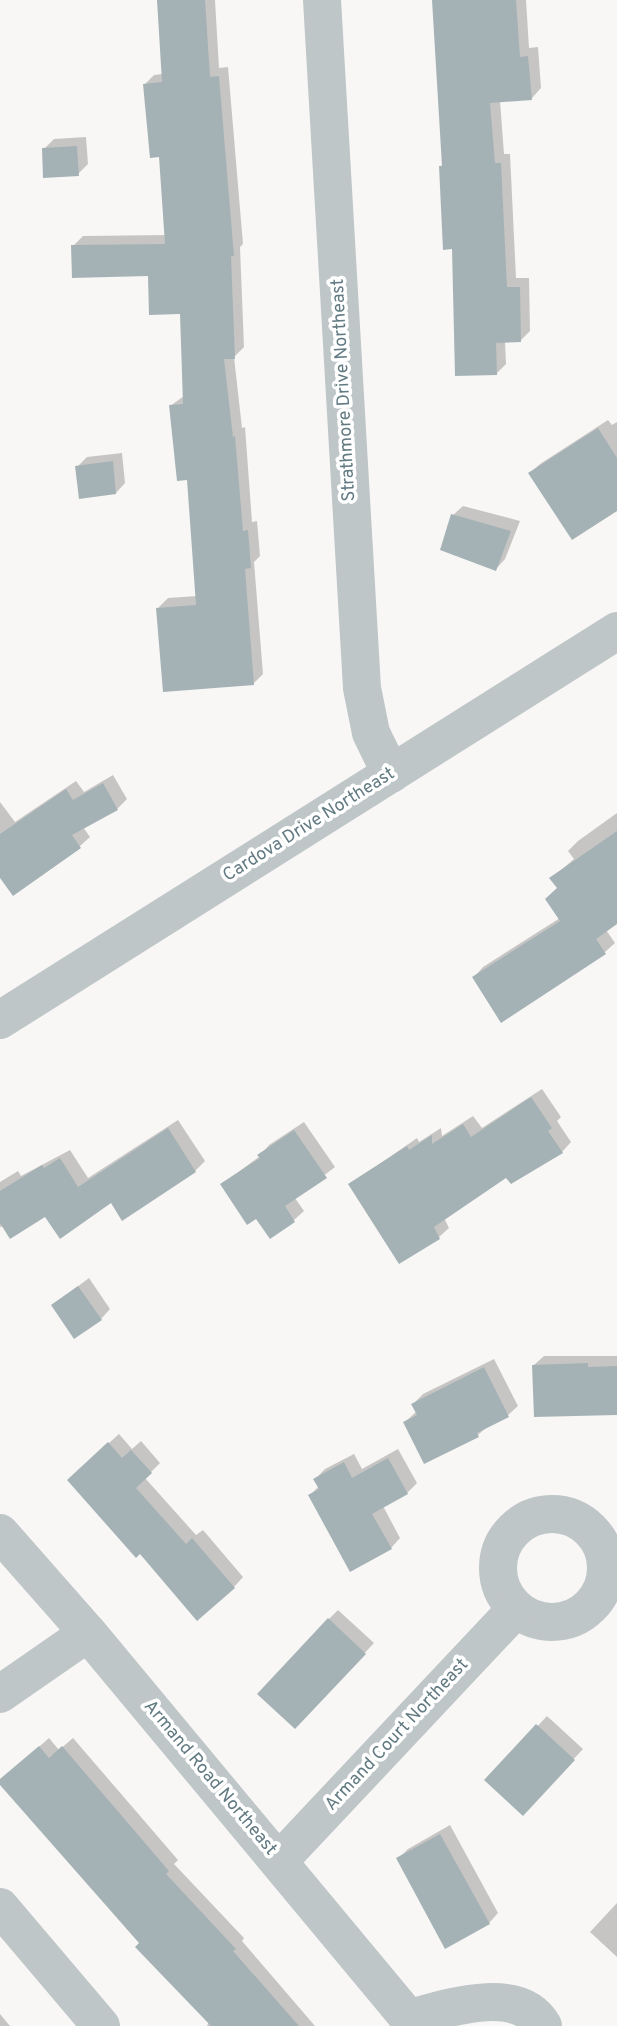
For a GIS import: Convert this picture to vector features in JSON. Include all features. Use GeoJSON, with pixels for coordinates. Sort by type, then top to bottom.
{"type":"FeatureCollection","features":[{"type":"Feature","properties":{"kind":"street","name":"Strathmore Drive Northeast"},"geometry":{"type":"LineString","coordinates":[[322,0],[362,688],[371,733],[391,774]]}},
{"type":"Feature","properties":{"kind":"street","name":"Cardova Drive Northeast"},"geometry":{"type":"LineString","coordinates":[[0,1020],[617,631]]}},
{"type":"Feature","properties":{"kind":"street","name":"Armand Road Northeast"},"geometry":{"type":"LineString","coordinates":[[0,1533],[88,1633],[413,2022]]}},
{"type":"Feature","properties":{"kind":"street","name":"Armand Court Northeast"},"geometry":{"type":"LineString","coordinates":[[279,1861],[516,1609]]}},
{"type":"Feature","properties":{"kind":"street"},"geometry":{"type":"LineString","coordinates":[[0,1694],[88,1633]]}},
{"type":"Feature","properties":{"kind":"street"},"geometry":{"type":"LineString","coordinates":[[0,1907],[102,2026]]}},
{"type":"Feature","properties":{"kind":"street"},"geometry":{"type":"LineString","coordinates":[[413,2022],[470,2003],[510,2004],[538,2017],[543,2026]]}},
{"type":"Feature","properties":{"kind":"building"},"geometry":{"type":"Polygon","coordinates":[[[157,0],[205,0],[210,77],[219,76],[234,256],[231,256],[235,359],[224,359],[233,437],[235,436],[243,531],[248,530],[251,568],[245,569],[254,685],[163,692],[156,608],[196,605],[187,480],[177,481],[169,405],[183,404],[180,314],[149,315],[148,276],[72,278],[71,245],[165,244],[159,157],[150,158],[143,84],[162,82],[157,0]]]}},
{"type":"Feature","properties":{"kind":"building"},"geometry":{"type":"Polygon","coordinates":[[[432,0],[516,0],[520,57],[528,56],[532,100],[490,103],[495,163],[501,163],[507,287],[520,287],[521,342],[496,343],[497,375],[455,376],[452,249],[443,250],[439,166],[442,166],[432,0]]]}},
{"type":"Feature","properties":{"kind":"building"},"geometry":{"type":"Polygon","coordinates":[[[77,146],[79,176],[43,178],[42,148],[77,146]]]}},
{"type":"Feature","properties":{"kind":"building"},"geometry":{"type":"Polygon","coordinates":[[[598,428],[617,458],[617,511],[572,540],[528,473],[598,428]]]}},
{"type":"Feature","properties":{"kind":"building"},"geometry":{"type":"Polygon","coordinates":[[[113,461],[116,494],[79,499],[75,466],[113,461]]]}},
{"type":"Feature","properties":{"kind":"building"},"geometry":{"type":"Polygon","coordinates":[[[451,514],[511,531],[496,571],[440,550],[451,514]]]}},
{"type":"Feature","properties":{"kind":"building"},"geometry":{"type":"Polygon","coordinates":[[[103,783],[118,810],[72,835],[81,848],[13,896],[0,878],[0,834],[66,789],[73,800],[103,783]]]}},
{"type":"Feature","properties":{"kind":"building"},"geometry":{"type":"Polygon","coordinates":[[[617,831],[617,924],[596,939],[606,954],[501,1023],[472,977],[560,921],[545,899],[557,888],[549,878],[617,831]]]}},
{"type":"Feature","properties":{"kind":"building"},"geometry":{"type":"Polygon","coordinates":[[[531,1097],[552,1128],[548,1131],[563,1153],[511,1184],[506,1178],[434,1227],[440,1239],[399,1264],[348,1184],[407,1146],[409,1150],[432,1135],[432,1144],[463,1124],[471,1137],[531,1097]]]}},
{"type":"Feature","properties":{"kind":"building"},"geometry":{"type":"Polygon","coordinates":[[[168,1128],[196,1172],[122,1221],[111,1203],[60,1239],[45,1217],[10,1239],[0,1223],[0,1191],[42,1165],[44,1168],[60,1158],[78,1187],[168,1128]]]}},
{"type":"Feature","properties":{"kind":"building"},"geometry":{"type":"Polygon","coordinates":[[[294,1130],[327,1178],[285,1206],[295,1222],[270,1239],[256,1219],[247,1225],[220,1184],[260,1158],[257,1155],[294,1130]]]}},
{"type":"Feature","properties":{"kind":"building"},"geometry":{"type":"Polygon","coordinates":[[[78,1286],[102,1320],[74,1339],[51,1305],[78,1286]]]}},
{"type":"Feature","properties":{"kind":"building"},"geometry":{"type":"Polygon","coordinates":[[[588,1363],[588,1367],[617,1366],[617,1415],[534,1417],[532,1365],[588,1363]]]}},
{"type":"Feature","properties":{"kind":"building"},"geometry":{"type":"Polygon","coordinates":[[[484,1367],[509,1417],[477,1433],[479,1437],[424,1464],[403,1422],[417,1415],[411,1404],[484,1367]]]}},
{"type":"Feature","properties":{"kind":"building"},"geometry":{"type":"Polygon","coordinates":[[[108,1442],[122,1458],[131,1450],[152,1473],[136,1488],[186,1544],[192,1538],[235,1588],[197,1621],[140,1554],[136,1558],[67,1480],[108,1442]]]}},
{"type":"Feature","properties":{"kind":"building"},"geometry":{"type":"Polygon","coordinates":[[[388,1458],[408,1494],[372,1514],[392,1549],[350,1572],[308,1495],[319,1489],[313,1479],[344,1462],[352,1478],[388,1458]]]}},
{"type":"Feature","properties":{"kind":"building"},"geometry":{"type":"Polygon","coordinates":[[[328,1618],[366,1654],[295,1729],[257,1694],[328,1618]]]}},
{"type":"Feature","properties":{"kind":"building"},"geometry":{"type":"Polygon","coordinates":[[[536,1724],[575,1760],[523,1816],[484,1780],[536,1724]]]}},
{"type":"Feature","properties":{"kind":"building"},"geometry":{"type":"Polygon","coordinates":[[[39,1746],[49,1758],[62,1746],[169,1871],[166,1874],[236,1949],[233,1951],[299,2026],[211,2026],[135,1947],[139,1943],[0,1785],[0,1779],[39,1746]]]}},
{"type":"Feature","properties":{"kind":"building"},"geometry":{"type":"Polygon","coordinates":[[[440,1834],[490,1924],[445,1949],[396,1858],[440,1834]]]}}]}
